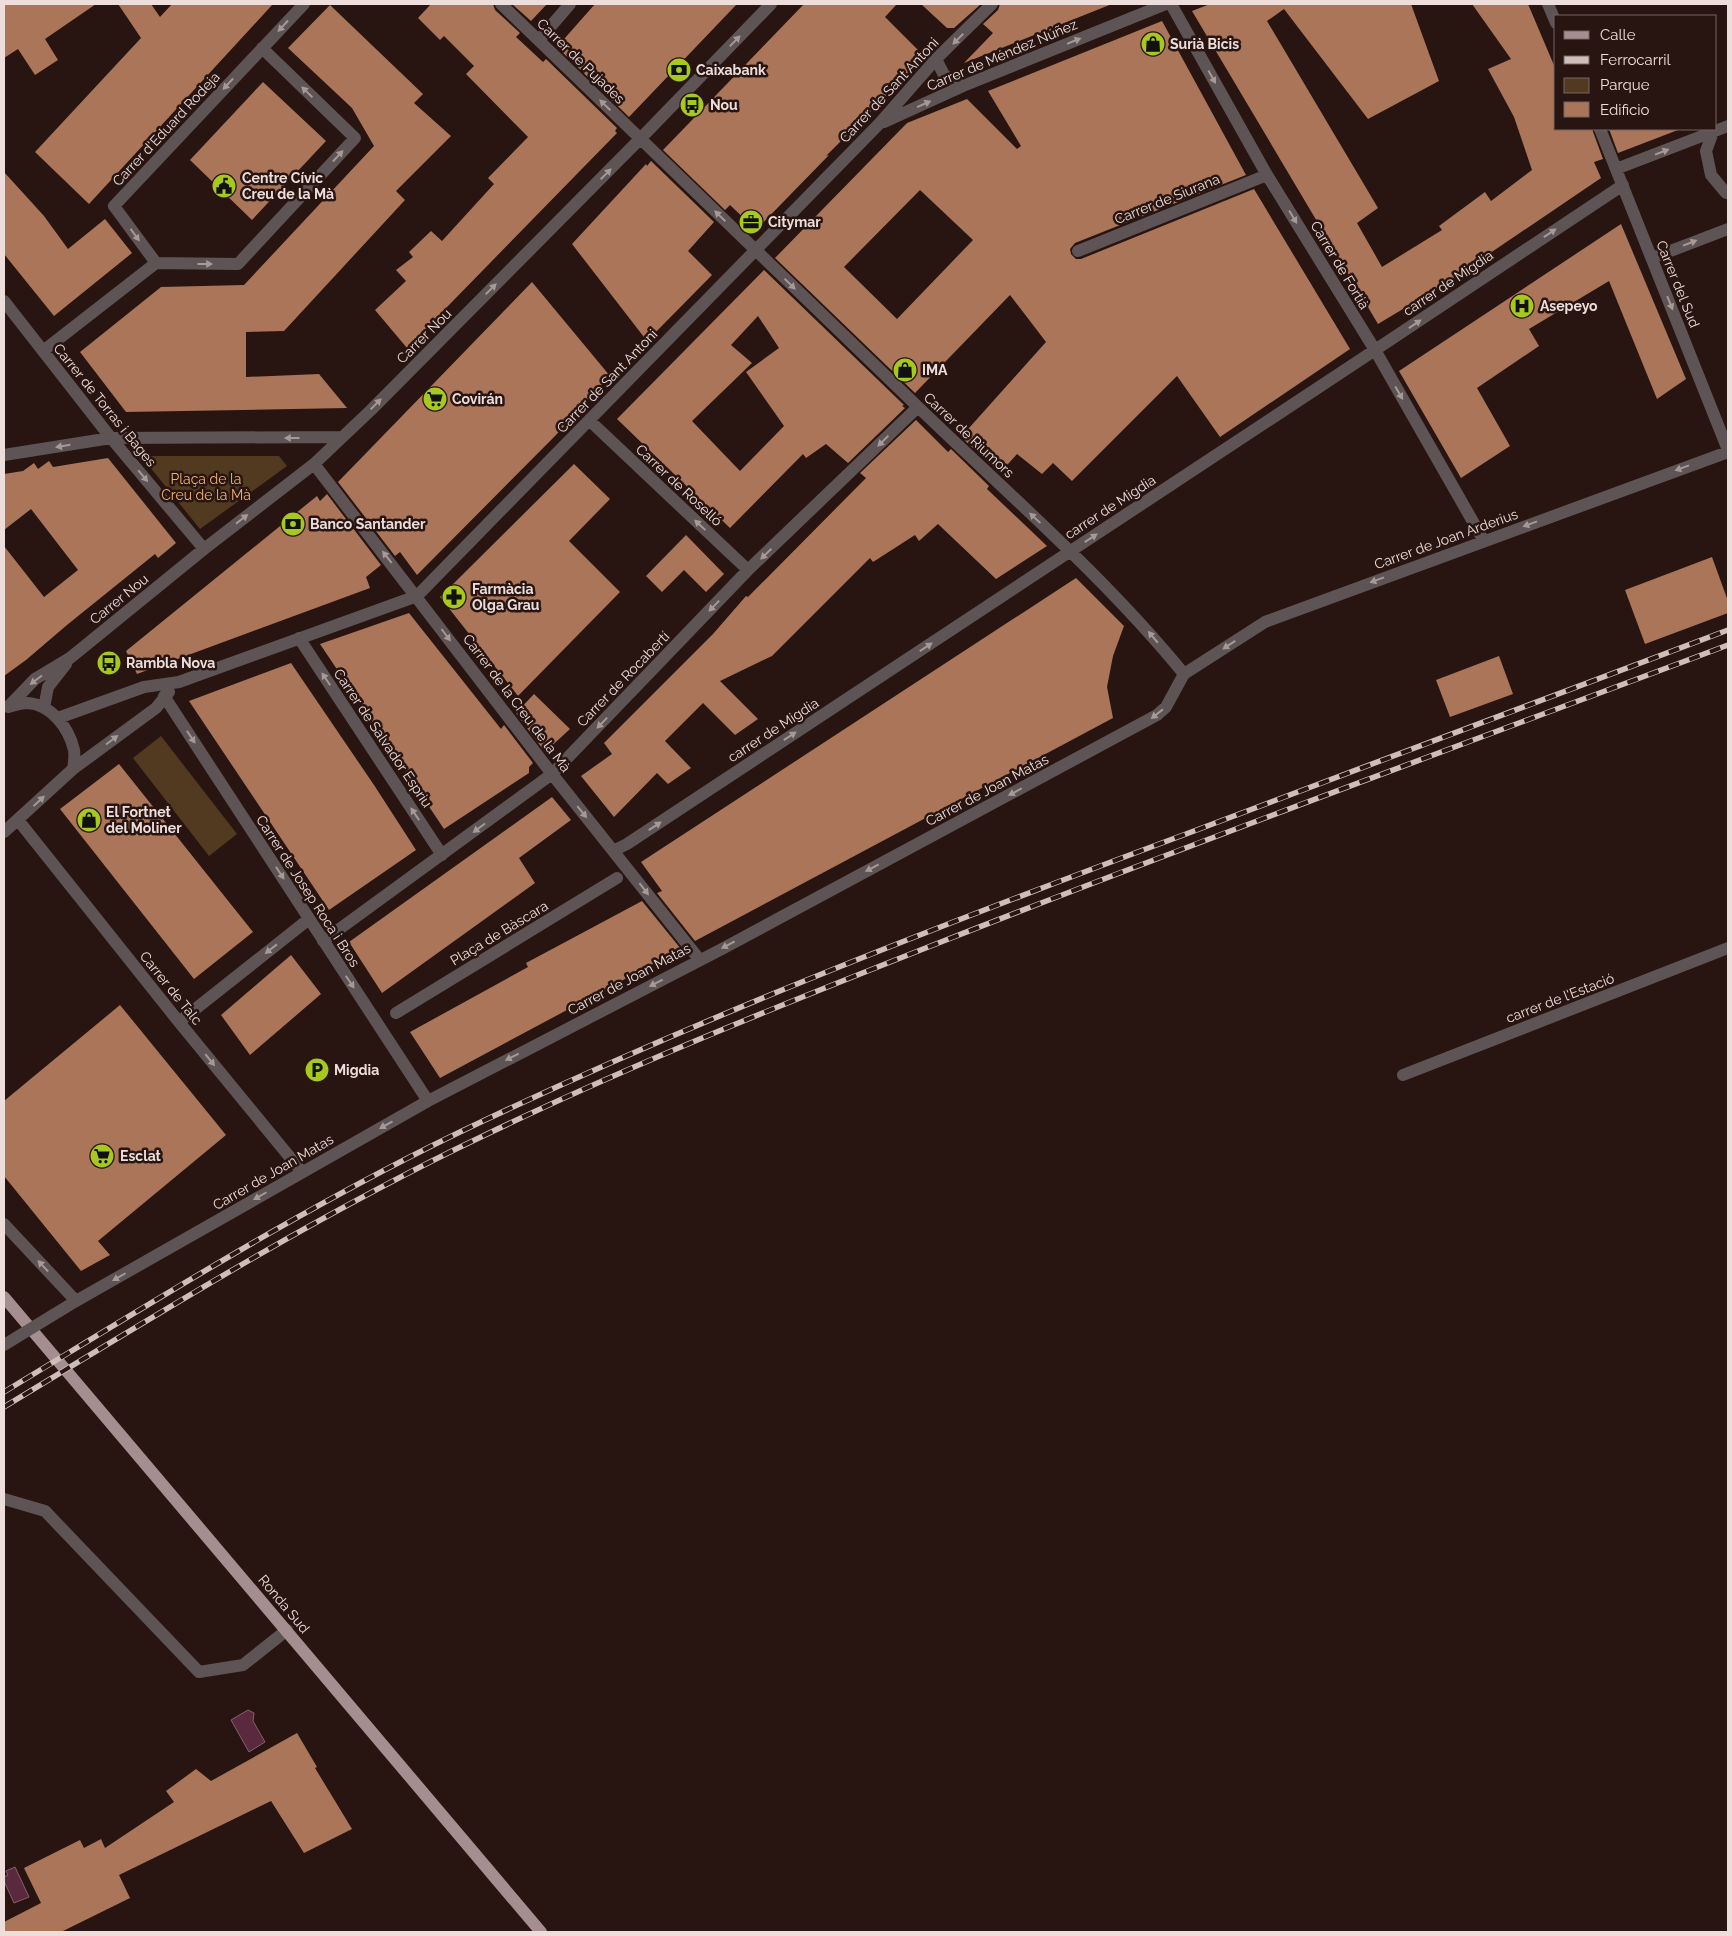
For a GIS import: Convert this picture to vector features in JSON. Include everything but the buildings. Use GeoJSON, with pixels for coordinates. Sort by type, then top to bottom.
{"type":"FeatureCollection","features":[{"type":"Feature","properties":{"kind":"main road","name":"Ronda Sud"},"geometry":{"type":"LineString","coordinates":[[4,1296],[541,1932]]}},
{"type":"Feature","properties":{"kind":"street","name":"Carrer d'Eduard Rodeja"},"geometry":{"type":"LineString","coordinates":[[156,263],[114,206],[304,4]]}},
{"type":"Feature","properties":{"kind":"street","name":"Carrer de Pujades"},"geometry":{"type":"LineString","coordinates":[[501,4],[640,139]]}},
{"type":"Feature","properties":{"kind":"street"},"geometry":{"type":"LineString","coordinates":[[538,40],[570,4]]}},
{"type":"Feature","properties":{"kind":"street","name":"Carrer Nou"},"geometry":{"type":"LineString","coordinates":[[6,708],[35,679],[70,658],[204,549],[314,464],[371,410],[771,4]]}},
{"type":"Feature","properties":{"kind":"street","name":"Carrer de Sant Antoni"},"geometry":{"type":"LineString","coordinates":[[58,718],[144,687],[180,682],[417,596],[879,124],[936,59],[992,4]]}},
{"type":"Feature","properties":{"kind":"street","name":"Carrer de Méndez Núñez"},"geometry":{"type":"LineString","coordinates":[[879,124],[963,86],[1166,4]]}},
{"type":"Feature","properties":{"kind":"street","name":"Carrer de Fortià"},"geometry":{"type":"LineString","coordinates":[[1171,4],[1267,175],[1375,350],[1484,541]]}},
{"type":"Feature","properties":{"kind":"street"},"geometry":{"type":"LineString","coordinates":[[1548,4],[1554,18]]}},
{"type":"Feature","properties":{"kind":"street"},"geometry":{"type":"LineString","coordinates":[[43,351],[156,263],[238,264],[355,138],[262,48]]}},
{"type":"Feature","properties":{"kind":"street"},"geometry":{"type":"LineString","coordinates":[[936,59],[944,75],[963,86]]}},
{"type":"Feature","properties":{"kind":"street"},"geometry":{"type":"LineString","coordinates":[[1616,170],[1728,126]]}},
{"type":"Feature","properties":{"kind":"street","name":"Carrer del Sud"},"geometry":{"type":"LineString","coordinates":[[1600,130],[1728,451]]}},
{"type":"Feature","properties":{"kind":"street"},"geometry":{"type":"LineString","coordinates":[[1713,132],[1706,151],[1710,175],[1728,193]]}},
{"type":"Feature","properties":{"kind":"street","name":"Carrer de Riumors"},"geometry":{"type":"LineString","coordinates":[[640,139],[1070,551],[1150,632],[1184,674]]}},
{"type":"Feature","properties":{"kind":"street","name":"Carrer de Siurana"},"geometry":{"type":"LineString","coordinates":[[1078,251],[1267,175]]}},
{"type":"Feature","properties":{"kind":"street","name":"carrer de Migdia"},"geometry":{"type":"LineString","coordinates":[[613,851],[1623,185]]}},
{"type":"Feature","properties":{"kind":"street"},"geometry":{"type":"LineString","coordinates":[[1652,258],[1728,229]]}},
{"type":"Feature","properties":{"kind":"street","name":"Carrer de Torras i Bages"},"geometry":{"type":"LineString","coordinates":[[4,300],[111,438],[204,549]]}},
{"type":"Feature","properties":{"kind":"street","name":"Carrer de Rocabertí"},"geometry":{"type":"LineString","coordinates":[[323,941],[552,774],[748,570],[918,407]]}},
{"type":"Feature","properties":{"kind":"street","name":"Carrer de Roselló"},"geometry":{"type":"LineString","coordinates":[[590,421],[748,570]]}},
{"type":"Feature","properties":{"kind":"street"},"geometry":{"type":"LineString","coordinates":[[4,455],[111,438],[341,437]]}},
{"type":"Feature","properties":{"kind":"street","name":"Carrer de Joan Arderius"},"geometry":{"type":"LineString","coordinates":[[1184,674],[1265,622],[1728,451]]}},
{"type":"Feature","properties":{"kind":"street","name":"Carrer de la Creu de la Mà"},"geometry":{"type":"LineString","coordinates":[[314,464],[552,774],[699,959]]}},
{"type":"Feature","properties":{"kind":"street","name":"Carrer de Salvador Espriu"},"geometry":{"type":"LineString","coordinates":[[299,638],[442,855]]}},
{"type":"Feature","properties":{"kind":"street","name":"Carrer Nou"},"geometry":{"type":"LineString","coordinates":[[44,708],[48,687],[70,658]]}},
{"type":"Feature","properties":{"kind":"street","name":"Carrer de Joan Matas"},"geometry":{"type":"LineString","coordinates":[[4,1345],[76,1301],[428,1101],[1157,715],[1166,706],[1184,674]]}},
{"type":"Feature","properties":{"kind":"street","name":"Carrer de Sant Antoni"},"geometry":{"type":"LineString","coordinates":[[73,769],[156,708],[164,696],[180,682]]}},
{"type":"Feature","properties":{"kind":"street","name":"Carrer de Josep Roca i Bros"},"geometry":{"type":"LineString","coordinates":[[164,696],[428,1101]]}},
{"type":"Feature","properties":{"kind":"street"},"geometry":{"type":"LineString","coordinates":[[4,832],[73,769],[74,751],[68,734],[58,718],[44,708],[27,703],[6,708]]}},
{"type":"Feature","properties":{"kind":"street","name":"Carrer de Talc"},"geometry":{"type":"LineString","coordinates":[[18,820],[179,1022],[302,1172]]}},
{"type":"Feature","properties":{"kind":"street","name":"Plaça de Bàscara"},"geometry":{"type":"LineString","coordinates":[[396,1013],[617,878]]}},
{"type":"Feature","properties":{"kind":"street"},"geometry":{"type":"LineString","coordinates":[[179,1022],[309,919]]}},
{"type":"Feature","properties":{"kind":"street","name":"carrer de l'Estació"},"geometry":{"type":"LineString","coordinates":[[1403,1075],[1728,948]]}},
{"type":"Feature","properties":{"kind":"street"},"geometry":{"type":"LineString","coordinates":[[4,1224],[76,1301]]}},
{"type":"Feature","properties":{"kind":"street"},"geometry":{"type":"LineString","coordinates":[[4,1499],[45,1511],[199,1672],[243,1665],[287,1630]]}},
{"type":"Feature","properties":{"kind":"green space","name":"Plaça de la Creu de la Mà"},"geometry":{"type":"Polygon","coordinates":[[[141,456],[279,456],[287,466],[200,529],[141,456]]]}},
{"type":"Feature","properties":{"kind":"green space"},"geometry":{"type":"Polygon","coordinates":[[[161,736],[237,834],[209,856],[133,758],[161,736]]]}},
{"type":"Feature","properties":{"kind":"shaded area"},"geometry":{"type":"Polygon","coordinates":[[[248,1710],[254,1713],[253,1721],[265,1742],[249,1752],[231,1720],[248,1710]]]}},
{"type":"Feature","properties":{"kind":"shaded area"},"geometry":{"type":"Polygon","coordinates":[[[15,1867],[29,1897],[14,1903],[4,1877],[8,1875],[6,1871],[15,1867]]]}},
{"type":"Feature","properties":{"kind":"railway"},"geometry":{"type":"LineString","coordinates":[[4,1392],[181,1285],[300,1216],[421,1151],[569,1081],[744,1006],[920,935],[1728,630]]}},
{"type":"Feature","properties":{"kind":"railway"},"geometry":{"type":"LineString","coordinates":[[4,1407],[240,1266],[360,1198],[421,1166],[597,1083],[771,1010],[1044,902],[1728,645]]}},
{"type":"Feature","properties":{"kind":"place","name":"Surià Bicis"},"geometry":{"type":"Point","coordinates":[1153,44]}},
{"type":"Feature","properties":{"kind":"place","name":"Caixabank"},"geometry":{"type":"Point","coordinates":[679,70]}},
{"type":"Feature","properties":{"kind":"place","name":"Nou"},"geometry":{"type":"Point","coordinates":[692,105]}},
{"type":"Feature","properties":{"kind":"place","name":"Centre Cívic Creu de la Mà"},"geometry":{"type":"Point","coordinates":[224,186]}},
{"type":"Feature","properties":{"kind":"place","name":"Citymar"},"geometry":{"type":"Point","coordinates":[751,222]}},
{"type":"Feature","properties":{"kind":"place","name":"Asepeyo"},"geometry":{"type":"Point","coordinates":[1522,306]}},
{"type":"Feature","properties":{"kind":"place","name":"IMA"},"geometry":{"type":"Point","coordinates":[905,370]}},
{"type":"Feature","properties":{"kind":"place","name":"Covirán"},"geometry":{"type":"Point","coordinates":[435,399]}},
{"type":"Feature","properties":{"kind":"place","name":"Banco Santander"},"geometry":{"type":"Point","coordinates":[293,524]}},
{"type":"Feature","properties":{"kind":"place","name":"Farmàcia Olga Grau"},"geometry":{"type":"Point","coordinates":[454,597]}},
{"type":"Feature","properties":{"kind":"place","name":"Rambla Nova"},"geometry":{"type":"Point","coordinates":[109,663]}},
{"type":"Feature","properties":{"kind":"place","name":"El Fortnet del Moliner"},"geometry":{"type":"Point","coordinates":[89,820]}},
{"type":"Feature","properties":{"kind":"place","name":"Migdia"},"geometry":{"type":"Point","coordinates":[317,1070]}},
{"type":"Feature","properties":{"kind":"place","name":"Esclat"},"geometry":{"type":"Point","coordinates":[102,1156]}}]}
